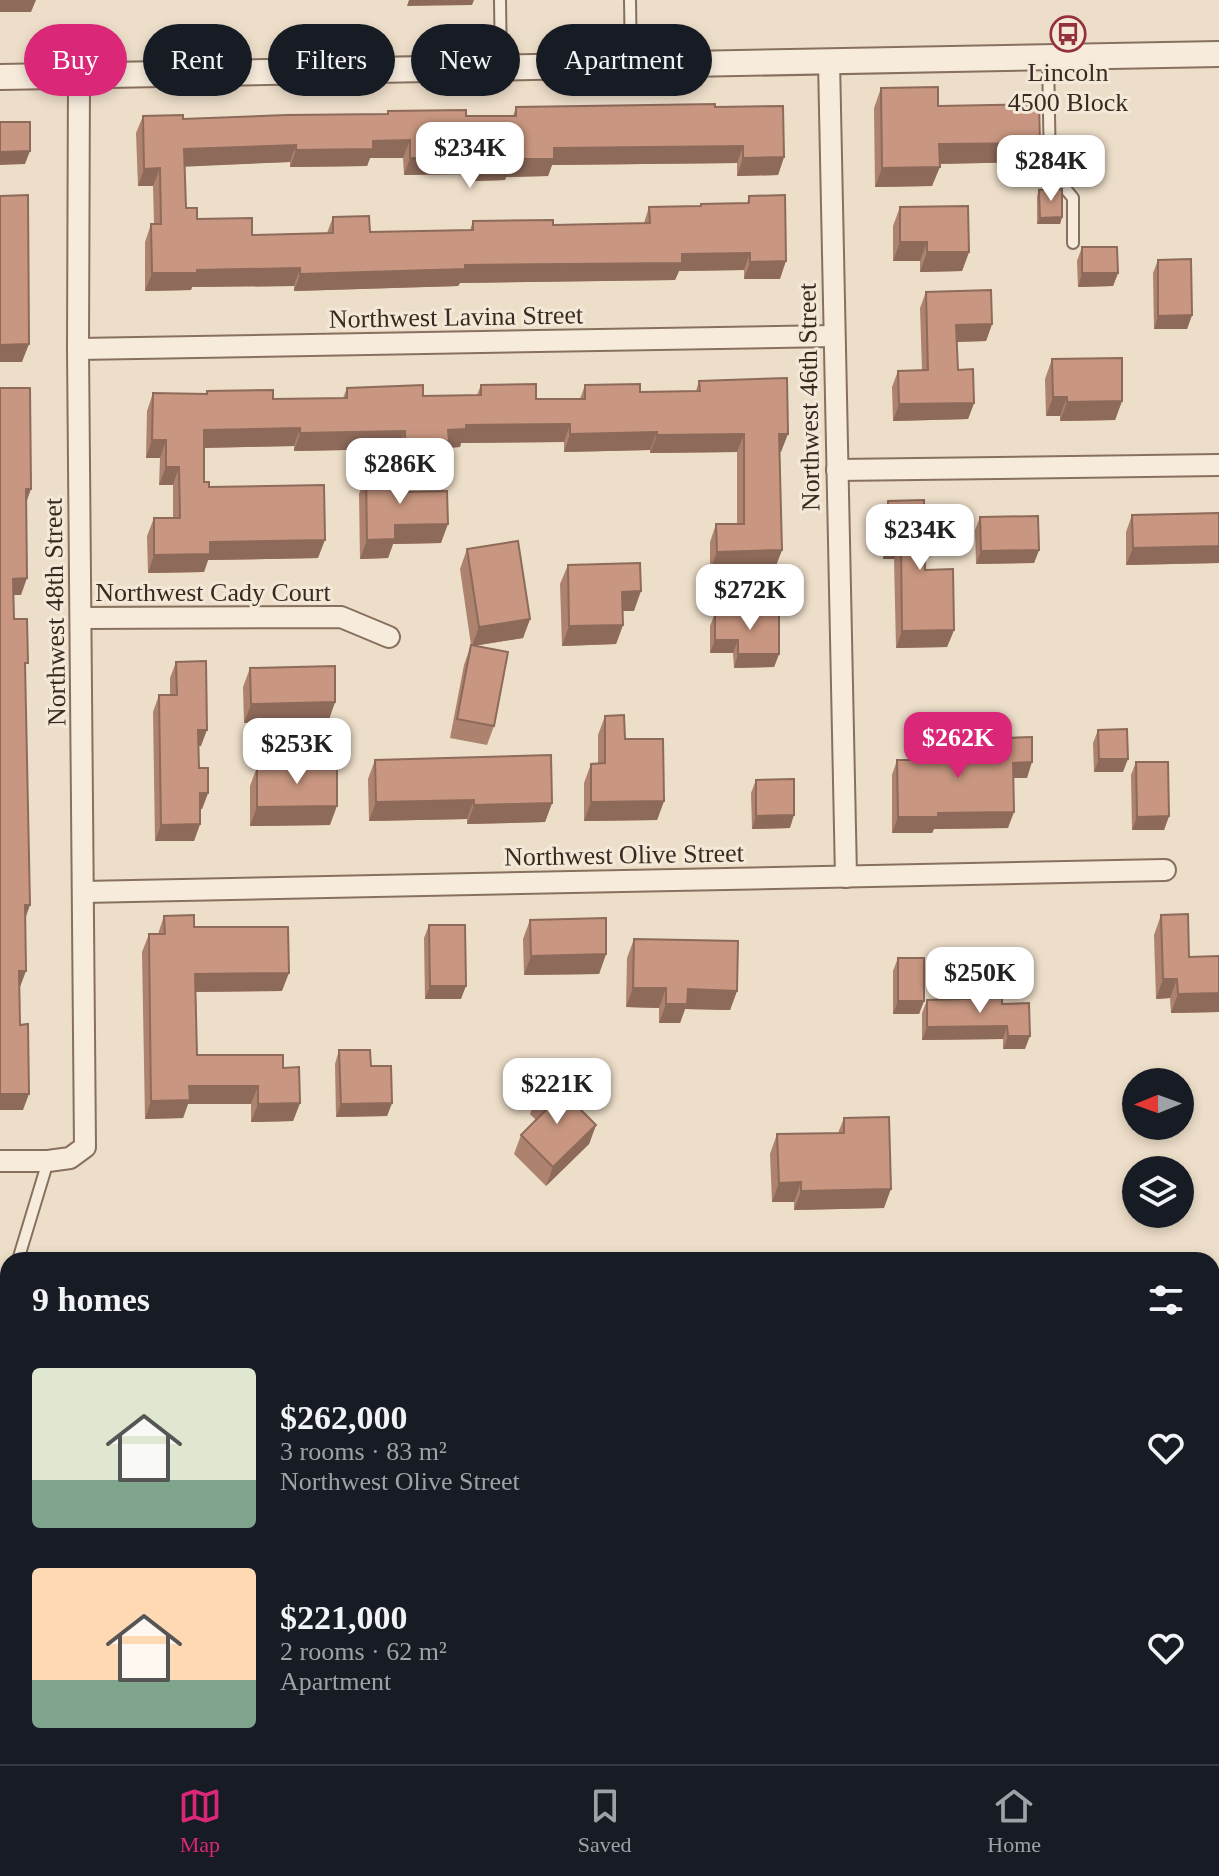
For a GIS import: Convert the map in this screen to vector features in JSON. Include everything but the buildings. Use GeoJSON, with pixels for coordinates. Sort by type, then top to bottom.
{"type":"FeatureCollection","features":[{"type":"Feature","properties":{"kind":"street"},"geometry":{"type":"LineString","coordinates":[[712,63],[1219,54]]}},
{"type":"Feature","properties":{"kind":"street","name":"Northwest 46th Street"},"geometry":{"type":"LineString","coordinates":[[829,61],[846,877]]}},
{"type":"Feature","properties":{"kind":"street"},"geometry":{"type":"LineString","coordinates":[[127,75],[411,69]]}},
{"type":"Feature","properties":{"kind":"street"},"geometry":{"type":"LineString","coordinates":[[0,77],[24,77]]}},
{"type":"Feature","properties":{"kind":"street","name":"Northwest 48th Street"},"geometry":{"type":"LineString","coordinates":[[48,1161],[70,1158],[85,1147],[79,96]]}},
{"type":"Feature","properties":{"kind":"street","name":"Northwest Lavina Street"},"geometry":{"type":"LineString","coordinates":[[78,349],[834,336]]}},
{"type":"Feature","properties":{"kind":"street"},"geometry":{"type":"LineString","coordinates":[[837,470],[1219,465]]}},
{"type":"Feature","properties":{"kind":"street","name":"Northwest Cady Court"},"geometry":{"type":"LineString","coordinates":[[81,618],[341,617],[389,637]]}},
{"type":"Feature","properties":{"kind":"street","name":"Northwest Olive Street"},"geometry":{"type":"LineString","coordinates":[[83,892],[1165,870]]}},
{"type":"Feature","properties":{"kind":"street"},"geometry":{"type":"LineString","coordinates":[[0,1161],[48,1161]]}},
{"type":"Feature","properties":{"kind":"lane"},"geometry":{"type":"LineString","coordinates":[[500,0],[500,24]]}},
{"type":"Feature","properties":{"kind":"lane"},"geometry":{"type":"LineString","coordinates":[[630,0],[630,24]]}},
{"type":"Feature","properties":{"kind":"lane"},"geometry":{"type":"LineString","coordinates":[[1048,57],[1050,170],[1073,198],[1073,243]]}},
{"type":"Feature","properties":{"kind":"lane"},"geometry":{"type":"LineString","coordinates":[[20,1252],[48,1161]]}},
{"type":"Feature","properties":{"kind":"place","name":"Lincoln 4500 Block"},"geometry":{"type":"Point","coordinates":[1068,34]}}]}
